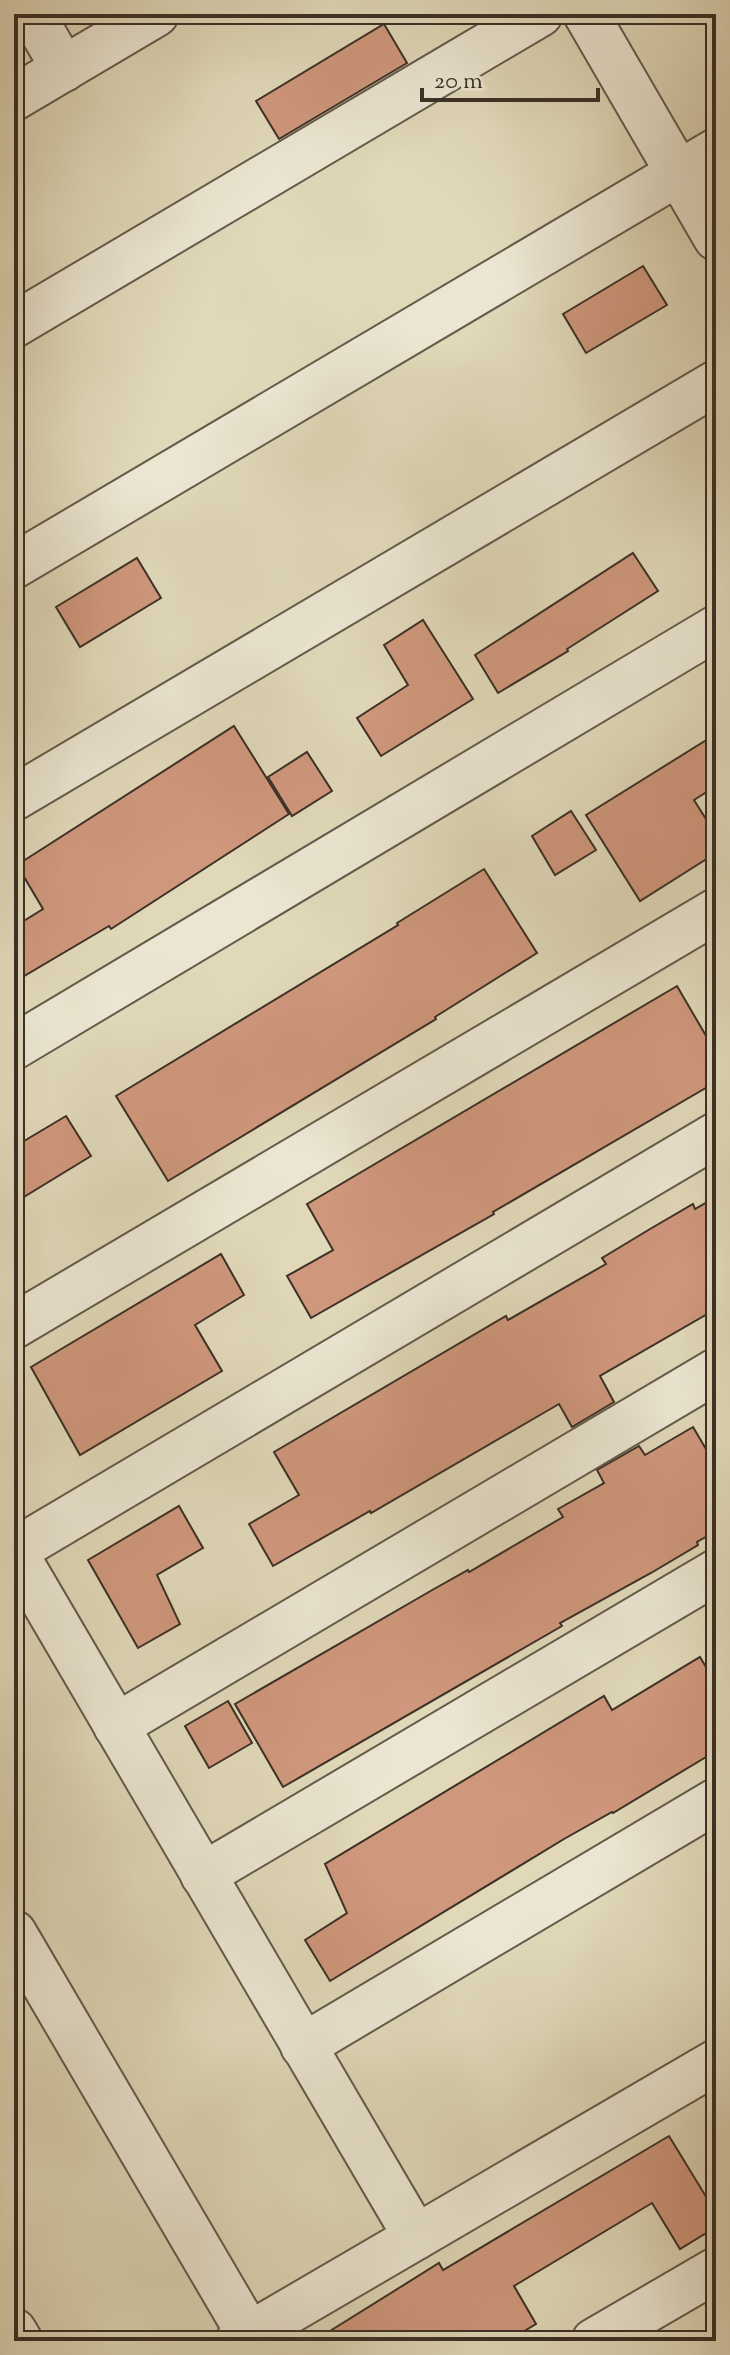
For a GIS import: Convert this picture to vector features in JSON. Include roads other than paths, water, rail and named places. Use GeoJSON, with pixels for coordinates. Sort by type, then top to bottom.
{"type":"FeatureCollection","features":[{"type":"Feature","properties":{"kind":"street"},"geometry":{"type":"LineString","coordinates":[[32,14],[64,69]]}},
{"type":"Feature","properties":{"kind":"street"},"geometry":{"type":"LineString","coordinates":[[14,98],[156,14]]}},
{"type":"Feature","properties":{"kind":"street"},"geometry":{"type":"LineString","coordinates":[[14,325],[540,14]]}},
{"type":"Feature","properties":{"kind":"street"},"geometry":{"type":"LineString","coordinates":[[586,14],[716,238]]}},
{"type":"Feature","properties":{"kind":"street"},"geometry":{"type":"LineString","coordinates":[[14,566],[716,151]]}},
{"type":"Feature","properties":{"kind":"street"},"geometry":{"type":"LineString","coordinates":[[14,798],[716,383]]}},
{"type":"Feature","properties":{"kind":"street"},"geometry":{"type":"LineString","coordinates":[[14,1047],[716,628]]}},
{"type":"Feature","properties":{"kind":"street"},"geometry":{"type":"LineString","coordinates":[[14,1326],[716,911]]}},
{"type":"Feature","properties":{"kind":"street"},"geometry":{"type":"LineString","coordinates":[[416,2237],[14,1551],[716,1135]]}},
{"type":"Feature","properties":{"kind":"street"},"geometry":{"type":"LineString","coordinates":[[116,1726],[716,1371]]}},
{"type":"Feature","properties":{"kind":"street"},"geometry":{"type":"LineString","coordinates":[[203,1875],[716,1572]]}},
{"type":"Feature","properties":{"kind":"street"},"geometry":{"type":"LineString","coordinates":[[303,2046],[716,1801]]}},
{"type":"Feature","properties":{"kind":"street"},"geometry":{"type":"LineString","coordinates":[[14,1933],[243,2338],[716,2062]]}},
{"type":"Feature","properties":{"kind":"street"},"geometry":{"type":"LineString","coordinates":[[594,2341],[716,2270]]}},
{"type":"Feature","properties":{"kind":"street"},"geometry":{"type":"LineString","coordinates":[[14,2331],[20,2341]]}}]}
